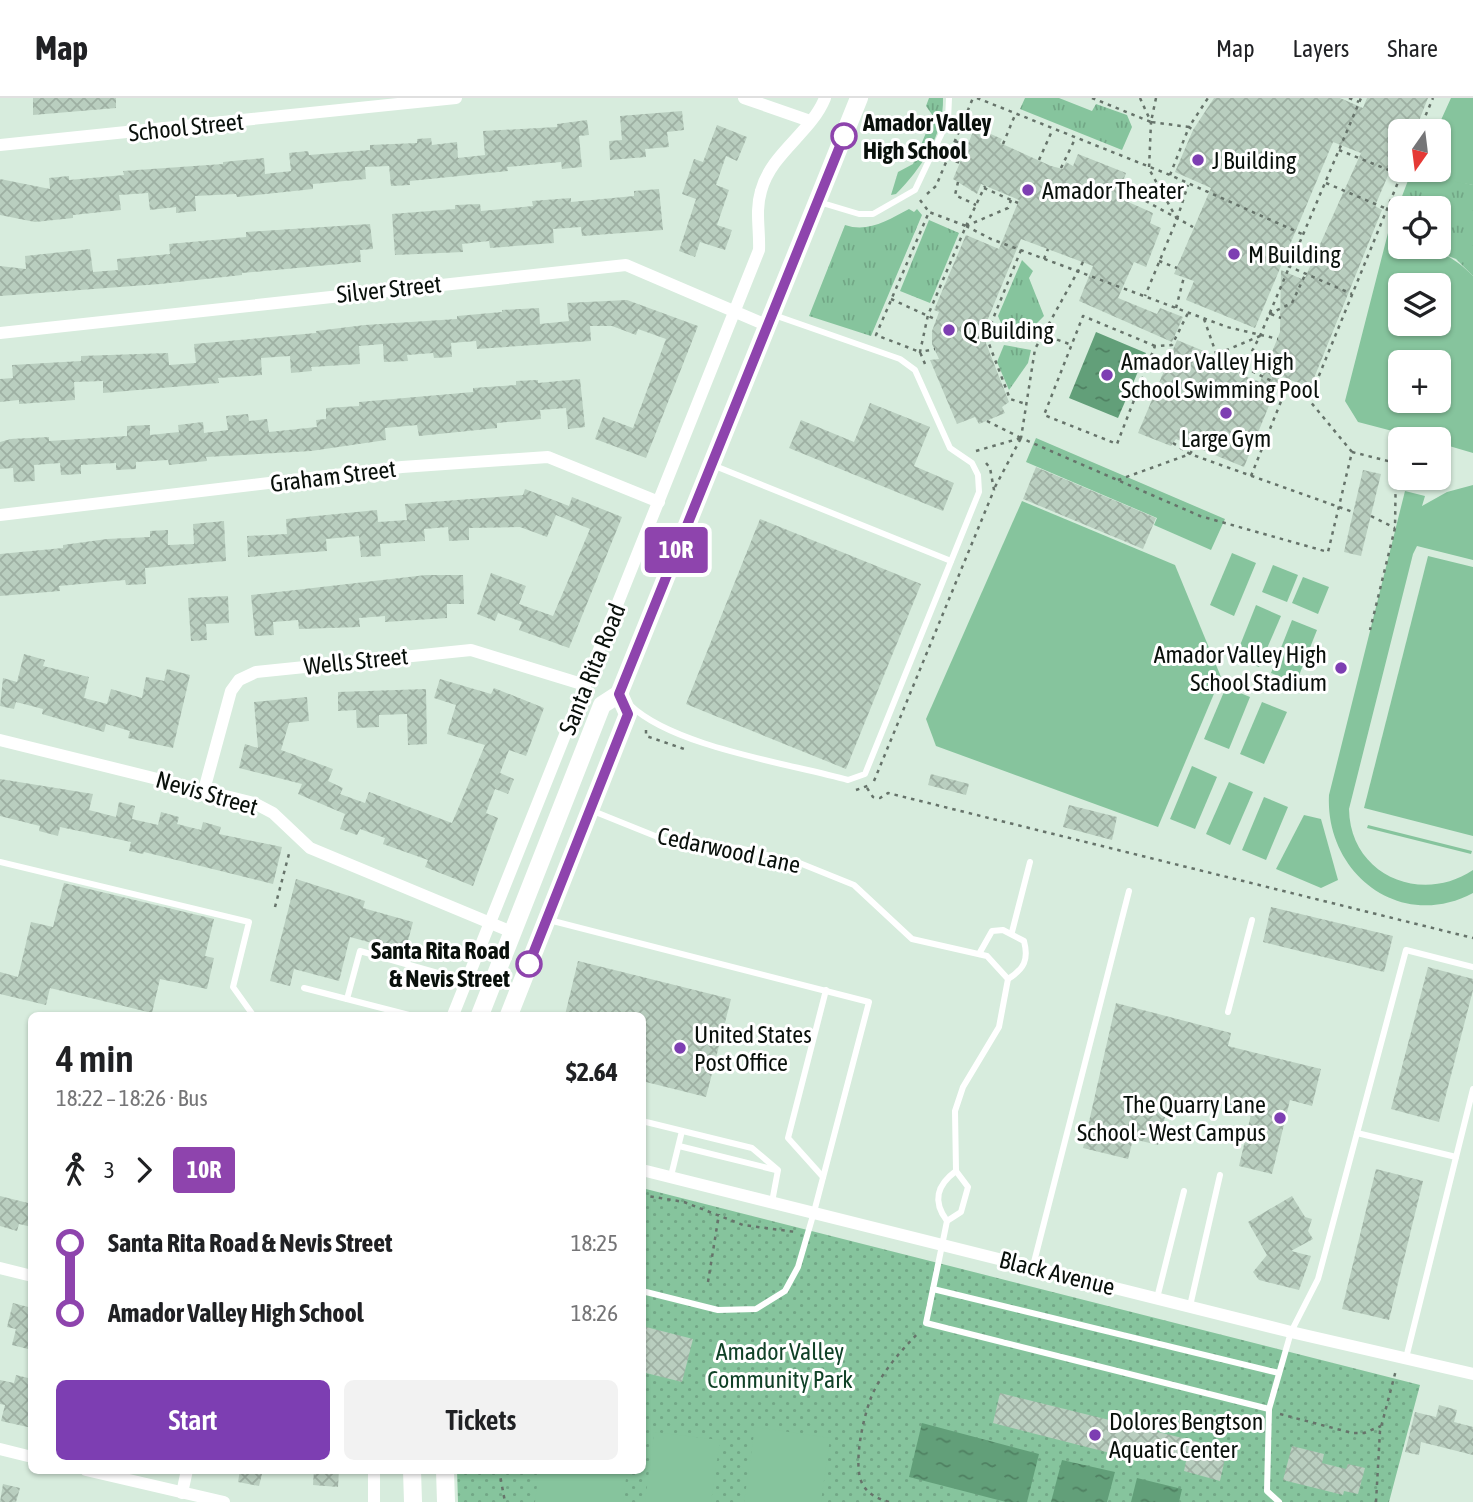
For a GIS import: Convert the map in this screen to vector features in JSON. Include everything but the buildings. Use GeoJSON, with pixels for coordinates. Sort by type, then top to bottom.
{"type":"FeatureCollection","features":[{"type":"Feature","properties":{"kind":"main road","name":"Santa Rita Road"},"geometry":{"type":"LineString","coordinates":[[481,1012],[602,705],[619,694],[859,98]]}},
{"type":"Feature","properties":{"kind":"main road","name":"Santa Rita Road"},"geometry":{"type":"LineString","coordinates":[[510,1012],[628,714],[619,694]]}},
{"type":"Feature","properties":{"kind":"main road"},"geometry":{"type":"LineString","coordinates":[[564,799],[591,810]]}},
{"type":"Feature","properties":{"kind":"main road"},"geometry":{"type":"LineString","coordinates":[[412,1474],[413,1502]]}},
{"type":"Feature","properties":{"kind":"main road"},"geometry":{"type":"LineString","coordinates":[[445,1474],[446,1502]]}},
{"type":"Feature","properties":{"kind":"street","name":"School Street"},"geometry":{"type":"LineString","coordinates":[[0,145],[456,98]]}},
{"type":"Feature","properties":{"kind":"street"},"geometry":{"type":"LineString","coordinates":[[744,98],[810,121]]}},
{"type":"Feature","properties":{"kind":"street","name":"Santa Rita Road"},"geometry":{"type":"LineString","coordinates":[[454,1012],[759,250],[757,210],[761,189],[771,169],[825,98]]}},
{"type":"Feature","properties":{"kind":"street","name":"Silver Street"},"geometry":{"type":"LineString","coordinates":[[0,333],[626,265],[735,312],[769,319]]}},
{"type":"Feature","properties":{"kind":"street","name":"Graham Street"},"geometry":{"type":"LineString","coordinates":[[0,515],[402,467],[548,457],[659,502]]}},
{"type":"Feature","properties":{"kind":"street","name":"Wells Street"},"geometry":{"type":"LineString","coordinates":[[204,790],[231,691],[239,680],[256,672],[471,650],[586,685]]}},
{"type":"Feature","properties":{"kind":"street","name":"Nevis Street"},"geometry":{"type":"LineString","coordinates":[[0,740],[254,803],[273,813],[310,848],[512,932]]}},
{"type":"Feature","properties":{"kind":"street","name":"Black Avenue"},"geometry":{"type":"LineString","coordinates":[[646,1171],[1290,1332],[1473,1374]]}},
{"type":"Feature","properties":{"kind":"street"},"geometry":{"type":"LineString","coordinates":[[0,1268],[28,1275]]}},
{"type":"Feature","properties":{"kind":"street"},"geometry":{"type":"LineString","coordinates":[[0,1449],[28,1456]]}},
{"type":"Feature","properties":{"kind":"street"},"geometry":{"type":"LineString","coordinates":[[103,1474],[224,1502]]}},
{"type":"Feature","properties":{"kind":"street"},"geometry":{"type":"LineString","coordinates":[[182,1493],[186,1474]]}},
{"type":"Feature","properties":{"kind":"street"},"geometry":{"type":"LineString","coordinates":[[374,1474],[374,1502]]}},
{"type":"Feature","properties":{"kind":"lane"},"geometry":{"type":"LineString","coordinates":[[817,201],[859,214],[873,214],[915,190],[948,120],[949,98]]}},
{"type":"Feature","properties":{"kind":"lane"},"geometry":{"type":"LineString","coordinates":[[619,694],[646,720],[689,738],[848,780],[865,774],[979,492],[978,475],[972,463],[950,448],[915,369],[900,359],[769,319]]}},
{"type":"Feature","properties":{"kind":"lane"},"geometry":{"type":"LineString","coordinates":[[710,464],[951,561]]}},
{"type":"Feature","properties":{"kind":"lane","name":"Cedarwood Lane"},"geometry":{"type":"LineString","coordinates":[[591,810],[675,844],[739,848],[802,864],[854,885],[912,939],[987,956],[1008,979]]}},
{"type":"Feature","properties":{"kind":"lane"},"geometry":{"type":"LineString","coordinates":[[0,862],[249,922],[233,986],[251,1012]]}},
{"type":"Feature","properties":{"kind":"lane"},"geometry":{"type":"LineString","coordinates":[[1012,932],[1030,862]]}},
{"type":"Feature","properties":{"kind":"lane"},"geometry":{"type":"LineString","coordinates":[[1033,1266],[1129,891]]}},
{"type":"Feature","properties":{"kind":"lane"},"geometry":{"type":"LineString","coordinates":[[547,920],[869,1002],[814,1212],[798,1267],[785,1291],[756,1309],[718,1310],[646,1292]]}},
{"type":"Feature","properties":{"kind":"lane"},"geometry":{"type":"LineString","coordinates":[[1228,1012],[1252,920]]}},
{"type":"Feature","properties":{"kind":"lane"},"geometry":{"type":"LineString","coordinates":[[947,1221],[961,1212],[966,1202],[968,1187],[957,1171],[955,1111],[963,1087],[999,1027],[1008,979],[1021,971],[1028,954],[1024,941],[1012,932],[992,931],[979,954]]}},
{"type":"Feature","properties":{"kind":"lane"},"geometry":{"type":"LineString","coordinates":[[1279,1502],[1267,1492],[1272,1411],[1279,1373],[1290,1332],[1318,1279],[1406,950],[1473,967]]}},
{"type":"Feature","properties":{"kind":"lane"},"geometry":{"type":"LineString","coordinates":[[347,999],[360,951],[467,981]]}},
{"type":"Feature","properties":{"kind":"lane"},"geometry":{"type":"LineString","coordinates":[[304,988],[398,1012]]}},
{"type":"Feature","properties":{"kind":"lane"},"geometry":{"type":"LineString","coordinates":[[823,1177],[788,1138],[826,990]]}},
{"type":"Feature","properties":{"kind":"lane"},"geometry":{"type":"LineString","coordinates":[[1403,1357],[1473,1089]]}},
{"type":"Feature","properties":{"kind":"lane"},"geometry":{"type":"LineString","coordinates":[[646,1122],[752,1148],[778,1170]]}},
{"type":"Feature","properties":{"kind":"lane"},"geometry":{"type":"LineString","coordinates":[[671,1177],[682,1131]]}},
{"type":"Feature","properties":{"kind":"lane"},"geometry":{"type":"LineString","coordinates":[[1357,1133],[1456,1157]]}},
{"type":"Feature","properties":{"kind":"lane"},"geometry":{"type":"LineString","coordinates":[[679,1146],[778,1170]]}},
{"type":"Feature","properties":{"kind":"lane"},"geometry":{"type":"LineString","coordinates":[[772,1202],[778,1170]]}},
{"type":"Feature","properties":{"kind":"lane"},"geometry":{"type":"LineString","coordinates":[[957,1171],[944,1180],[938,1193],[940,1210],[947,1221],[926,1323],[1272,1411]]}},
{"type":"Feature","properties":{"kind":"lane"},"geometry":{"type":"LineString","coordinates":[[1190,1306],[1220,1175]]}},
{"type":"Feature","properties":{"kind":"lane"},"geometry":{"type":"LineString","coordinates":[[1157,1298],[1184,1191]]}},
{"type":"Feature","properties":{"kind":"lane"},"geometry":{"type":"LineString","coordinates":[[933,1289],[1279,1373]]}},
{"type":"Feature","properties":{"kind":"path"},"geometry":{"type":"LineString","coordinates":[[1278,339],[1204,319],[992,239],[929,212],[920,199],[936,186],[975,98],[1149,169],[1170,175],[1188,186],[1302,234]]}},
{"type":"Feature","properties":{"kind":"path"},"geometry":{"type":"LineString","coordinates":[[1092,98],[1151,122],[1191,129]]}},
{"type":"Feature","properties":{"kind":"path"},"geometry":{"type":"LineString","coordinates":[[1140,98],[1151,122]]}},
{"type":"Feature","properties":{"kind":"path"},"geometry":{"type":"LineString","coordinates":[[1156,98],[1151,122],[1149,169],[1177,219]]}},
{"type":"Feature","properties":{"kind":"path"},"geometry":{"type":"LineString","coordinates":[[1170,175],[1208,98]]}},
{"type":"Feature","properties":{"kind":"path"},"geometry":{"type":"LineString","coordinates":[[1240,374],[1260,336],[1360,100],[1349,98]]}},
{"type":"Feature","properties":{"kind":"path"},"geometry":{"type":"LineString","coordinates":[[1424,119],[1433,98]]}},
{"type":"Feature","properties":{"kind":"path"},"geometry":{"type":"LineString","coordinates":[[1003,144],[1015,114]]}},
{"type":"Feature","properties":{"kind":"path"},"geometry":{"type":"LineString","coordinates":[[1040,160],[1053,130]]}},
{"type":"Feature","properties":{"kind":"path"},"geometry":{"type":"LineString","coordinates":[[1061,168],[1075,138]]}},
{"type":"Feature","properties":{"kind":"path"},"geometry":{"type":"LineString","coordinates":[[955,141],[967,146]]}},
{"type":"Feature","properties":{"kind":"path"},"geometry":{"type":"LineString","coordinates":[[1339,150],[1388,170]]}},
{"type":"Feature","properties":{"kind":"path"},"geometry":{"type":"LineString","coordinates":[[948,158],[960,163]]}},
{"type":"Feature","properties":{"kind":"path"},"geometry":{"type":"LineString","coordinates":[[958,182],[955,195],[976,205]]}},
{"type":"Feature","properties":{"kind":"path"},"geometry":{"type":"LineString","coordinates":[[1325,182],[1387,209]]}},
{"type":"Feature","properties":{"kind":"path"},"geometry":{"type":"LineString","coordinates":[[1309,400],[1330,342],[1398,182]]}},
{"type":"Feature","properties":{"kind":"path"},"geometry":{"type":"LineString","coordinates":[[1144,296],[1188,186]]}},
{"type":"Feature","properties":{"kind":"path"},"geometry":{"type":"LineString","coordinates":[[925,364],[920,352],[928,315],[984,187],[1018,203]]}},
{"type":"Feature","properties":{"kind":"path"},"geometry":{"type":"LineString","coordinates":[[1122,193],[1133,194],[1193,227]]}},
{"type":"Feature","properties":{"kind":"path"},"geometry":{"type":"LineString","coordinates":[[966,226],[1008,208],[1011,200]]}},
{"type":"Feature","properties":{"kind":"path"},"geometry":{"type":"LineString","coordinates":[[929,212],[876,335],[920,352],[935,349]]}},
{"type":"Feature","properties":{"kind":"path"},"geometry":{"type":"LineString","coordinates":[[989,244],[992,239]]}},
{"type":"Feature","properties":{"kind":"path"},"geometry":{"type":"LineString","coordinates":[[1044,259],[1048,249]]}},
{"type":"Feature","properties":{"kind":"path"},"geometry":{"type":"LineString","coordinates":[[1021,250],[986,336],[1010,399],[1026,404]]}},
{"type":"Feature","properties":{"kind":"path"},"geometry":{"type":"LineString","coordinates":[[1159,261],[1177,268]]}},
{"type":"Feature","properties":{"kind":"path"},"geometry":{"type":"LineString","coordinates":[[850,792],[867,788],[877,778],[993,490],[1021,438],[1035,349],[1083,262]]}},
{"type":"Feature","properties":{"kind":"path"},"geometry":{"type":"LineString","coordinates":[[1288,266],[1352,294]]}},
{"type":"Feature","properties":{"kind":"path"},"geometry":{"type":"LineString","coordinates":[[1269,314],[1294,302],[1305,274]]}},
{"type":"Feature","properties":{"kind":"path"},"geometry":{"type":"LineString","coordinates":[[1175,308],[1184,277]]}},
{"type":"Feature","properties":{"kind":"path"},"geometry":{"type":"LineString","coordinates":[[891,299],[937,320]]}},
{"type":"Feature","properties":{"kind":"path"},"geometry":{"type":"LineString","coordinates":[[1155,346],[1117,444],[1044,415],[1083,316],[1155,346],[1172,345],[1188,313]]}},
{"type":"Feature","properties":{"kind":"path"},"geometry":{"type":"LineString","coordinates":[[1269,314],[1281,318]]}},
{"type":"Feature","properties":{"kind":"path"},"geometry":{"type":"LineString","coordinates":[[1204,319],[1216,354],[1309,400],[1352,452],[1396,463],[1395,528],[1370,630]]}},
{"type":"Feature","properties":{"kind":"path"},"geometry":{"type":"LineString","coordinates":[[967,328],[986,336]]}},
{"type":"Feature","properties":{"kind":"path"},"geometry":{"type":"LineString","coordinates":[[967,339],[1044,335],[1072,345]]}},
{"type":"Feature","properties":{"kind":"path"},"geometry":{"type":"LineString","coordinates":[[1210,357],[1260,336]]}},
{"type":"Feature","properties":{"kind":"path"},"geometry":{"type":"LineString","coordinates":[[1251,476],[1286,389]]}},
{"type":"Feature","properties":{"kind":"path"},"geometry":{"type":"LineString","coordinates":[[987,421],[1200,516],[1328,552],[1352,452]]}},
{"type":"Feature","properties":{"kind":"path"},"geometry":{"type":"LineString","coordinates":[[976,451],[1021,438]]}},
{"type":"Feature","properties":{"kind":"path"},"geometry":{"type":"LineString","coordinates":[[1173,443],[1190,454],[1353,512]]}},
{"type":"Feature","properties":{"kind":"path"},"geometry":{"type":"LineString","coordinates":[[969,447],[976,451],[990,468],[993,490]]}},
{"type":"Feature","properties":{"kind":"path"},"geometry":{"type":"LineString","coordinates":[[1118,480],[1190,454],[1194,447]]}},
{"type":"Feature","properties":{"kind":"path"},"geometry":{"type":"LineString","coordinates":[[1222,466],[1225,460]]}},
{"type":"Feature","properties":{"kind":"path"},"geometry":{"type":"LineString","coordinates":[[1371,516],[1395,528]]}},
{"type":"Feature","properties":{"kind":"path"},"geometry":{"type":"LineString","coordinates":[[646,720],[646,736],[696,752]]}},
{"type":"Feature","properties":{"kind":"path"},"geometry":{"type":"LineString","coordinates":[[867,788],[873,797],[880,798],[888,793],[1473,938]]}},
{"type":"Feature","properties":{"kind":"path"},"geometry":{"type":"LineString","coordinates":[[275,907],[290,847]]}},
{"type":"Feature","properties":{"kind":"path"},"geometry":{"type":"LineString","coordinates":[[646,1196],[684,1202],[743,1225],[807,1234]]}},
{"type":"Feature","properties":{"kind":"path"},"geometry":{"type":"LineString","coordinates":[[708,1282],[719,1214]]}},
{"type":"Feature","properties":{"kind":"path"},"geometry":{"type":"LineString","coordinates":[[889,1502],[875,1498],[862,1483],[859,1460],[863,1427],[873,1391],[888,1367],[922,1328]]}},
{"type":"Feature","properties":{"kind":"path"},"geometry":{"type":"LineString","coordinates":[[1376,1502],[1381,1426],[1403,1357]]}},
{"type":"Feature","properties":{"kind":"path"},"geometry":{"type":"LineString","coordinates":[[1272,1411],[1329,1430],[1364,1433],[1381,1426]]}},
{"type":"Feature","properties":{"kind":"path"},"geometry":{"type":"LineString","coordinates":[[500,1474],[505,1502]]}},
{"type":"Feature","properties":{"kind":"green space"},"geometry":{"type":"Polygon","coordinates":[[[929,98],[943,98],[940,125],[935,138],[914,174],[896,194],[891,195],[898,172],[913,164],[933,116],[926,106],[929,98]]]}},
{"type":"Feature","properties":{"kind":"green space"},"geometry":{"type":"Polygon","coordinates":[[[1025,98],[1059,98],[1092,111],[1096,104],[1127,115],[1132,127],[1122,150],[1020,109],[1025,98]]]}},
{"type":"Feature","properties":{"kind":"green space"},"geometry":{"type":"Polygon","coordinates":[[[1451,98],[1473,98],[1473,185],[1451,181],[1451,119],[1441,119],[1451,98]]]}},
{"type":"Feature","properties":{"kind":"green space"},"geometry":{"type":"Polygon","coordinates":[[[1451,180],[1473,185],[1473,276],[1451,257],[1451,196],[1402,196],[1407,182],[1451,182],[1451,180]]]}},
{"type":"Feature","properties":{"kind":"green space"},"geometry":{"type":"Polygon","coordinates":[[[909,209],[914,212],[917,209],[922,215],[871,336],[809,316],[845,225],[870,226],[909,209]]]}},
{"type":"Feature","properties":{"kind":"green space"},"geometry":{"type":"Polygon","coordinates":[[[929,220],[959,233],[930,303],[900,291],[929,220]]]}},
{"type":"Feature","properties":{"kind":"green space"},"geometry":{"type":"Polygon","coordinates":[[[1388,233],[1388,259],[1451,259],[1473,276],[1473,453],[1451,447],[1451,427],[1388,427],[1388,430],[1358,422],[1345,401],[1388,233]]]}},
{"type":"Feature","properties":{"kind":"green space"},"geometry":{"type":"Polygon","coordinates":[[[1022,260],[1033,271],[1029,278],[1044,316],[1035,325],[1004,330],[998,316],[1022,260]]]}},
{"type":"Feature","properties":{"kind":"green space"},"geometry":{"type":"Polygon","coordinates":[[[1004,345],[1031,350],[1028,363],[1009,390],[997,362],[1004,345]]]}},
{"type":"Feature","properties":{"kind":"green space"},"geometry":{"type":"Polygon","coordinates":[[[1036,438],[1225,519],[1211,550],[1154,525],[1157,518],[1026,462],[1036,438]]]}},
{"type":"Feature","properties":{"kind":"green space"},"geometry":{"type":"Polygon","coordinates":[[[1473,485],[1473,560],[1417,546],[1413,554],[1349,809],[1352,832],[1361,851],[1375,867],[1392,877],[1411,883],[1432,885],[1453,880],[1473,870],[1473,893],[1446,903],[1419,905],[1394,900],[1372,888],[1354,871],[1340,849],[1331,823],[1329,795],[1405,491],[1425,496],[1422,506],[1447,492],[1473,485]]]}},
{"type":"Feature","properties":{"kind":"green space"},"geometry":{"type":"Polygon","coordinates":[[[1022,501],[1175,565],[1221,677],[1158,827],[936,746],[926,719],[1022,501]]]}},
{"type":"Feature","properties":{"kind":"green space"},"geometry":{"type":"Polygon","coordinates":[[[1232,553],[1256,563],[1234,616],[1210,605],[1232,553]]]}},
{"type":"Feature","properties":{"kind":"green space"},"geometry":{"type":"Polygon","coordinates":[[[1428,556],[1473,567],[1473,836],[1364,808],[1428,556]]]}},
{"type":"Feature","properties":{"kind":"green space"},"geometry":{"type":"Polygon","coordinates":[[[1273,565],[1298,575],[1287,602],[1262,592],[1273,565]]]}},
{"type":"Feature","properties":{"kind":"green space"},"geometry":{"type":"Polygon","coordinates":[[[1303,577],[1329,587],[1318,614],[1292,603],[1303,577]]]}},
{"type":"Feature","properties":{"kind":"green space"},"geometry":{"type":"Polygon","coordinates":[[[1256,605],[1281,616],[1259,667],[1235,658],[1256,605]]]}},
{"type":"Feature","properties":{"kind":"green space"},"geometry":{"type":"Polygon","coordinates":[[[1292,620],[1317,630],[1296,683],[1271,673],[1292,620]]]}},
{"type":"Feature","properties":{"kind":"green space"},"geometry":{"type":"Polygon","coordinates":[[[1226,687],[1250,697],[1229,749],[1204,739],[1226,687]]]}},
{"type":"Feature","properties":{"kind":"green space"},"geometry":{"type":"Polygon","coordinates":[[[1262,702],[1287,712],[1264,764],[1240,754],[1262,702]]]}},
{"type":"Feature","properties":{"kind":"green space"},"geometry":{"type":"Polygon","coordinates":[[[1192,766],[1217,777],[1195,829],[1170,819],[1192,766]]]}},
{"type":"Feature","properties":{"kind":"green space"},"geometry":{"type":"Polygon","coordinates":[[[1229,782],[1253,792],[1230,845],[1206,834],[1229,782]]]}},
{"type":"Feature","properties":{"kind":"green space"},"geometry":{"type":"Polygon","coordinates":[[[1264,797],[1288,807],[1266,860],[1242,850],[1264,797]]]}},
{"type":"Feature","properties":{"kind":"green space"},"geometry":{"type":"Polygon","coordinates":[[[1304,815],[1321,819],[1338,880],[1321,888],[1276,869],[1304,815]]]}},
{"type":"Feature","properties":{"kind":"green space"},"geometry":{"type":"Polygon","coordinates":[[[1368,825],[1472,851],[1471,854],[1367,828],[1368,825]]]}},
{"type":"Feature","properties":{"kind":"green space","name":"Amador Valley Community Park"},"geometry":{"type":"Polygon","coordinates":[[[646,1189],[1420,1385],[1389,1502],[458,1502],[457,1474],[646,1474],[646,1189]]]}},
{"type":"Feature","properties":{"kind":"green space"},"geometry":{"type":"Polygon","coordinates":[[[755,1427],[830,1438],[821,1502],[744,1502],[755,1427]]]}},
{"type":"Feature","properties":{"kind":"green space"},"geometry":{"type":"Polygon","coordinates":[[[654,1432],[720,1440],[711,1502],[645,1502],[654,1432]]]}},
{"type":"Feature","properties":{"kind":"green space"},"geometry":{"type":"Polygon","coordinates":[[[538,1474],[626,1474],[623,1502],[535,1502],[538,1474]]]}},
{"type":"Feature","properties":{"kind":"water","name":"Amador Valley High School Swimming Pool"},"geometry":{"type":"Polygon","coordinates":[[[1096,332],[1146,353],[1118,418],[1069,398],[1096,332]]]}},
{"type":"Feature","properties":{"kind":"water"},"geometry":{"type":"Polygon","coordinates":[[[922,1423],[1039,1454],[1027,1502],[1006,1502],[909,1477],[922,1423]]]}},
{"type":"Feature","properties":{"kind":"water"},"geometry":{"type":"Polygon","coordinates":[[[1062,1460],[1115,1472],[1107,1502],[1051,1502],[1062,1460]]]}},
{"type":"Feature","properties":{"kind":"water"},"geometry":{"type":"Polygon","coordinates":[[[1137,1478],[1182,1489],[1179,1502],[1131,1502],[1137,1478]]]}},
{"type":"Feature","properties":{"kind":"bus line","name":"10R"},"geometry":{"type":"LineString","coordinates":[[529,964],[628,714],[619,694],[844,136]]}},
{"type":"Feature","properties":{"kind":"place","name":"Amador Valley High School"},"geometry":{"type":"Point","coordinates":[844,136]}},
{"type":"Feature","properties":{"kind":"place","name":"J Building"},"geometry":{"type":"Point","coordinates":[1198,160]}},
{"type":"Feature","properties":{"kind":"place","name":"Amador Theater"},"geometry":{"type":"Point","coordinates":[1028,190]}},
{"type":"Feature","properties":{"kind":"place","name":"M Building"},"geometry":{"type":"Point","coordinates":[1234,254]}},
{"type":"Feature","properties":{"kind":"place","name":"Q Building"},"geometry":{"type":"Point","coordinates":[949,330]}},
{"type":"Feature","properties":{"kind":"place","name":"Amador Valley High School Swimming Pool"},"geometry":{"type":"Point","coordinates":[1107,375]}},
{"type":"Feature","properties":{"kind":"place","name":"Large Gym"},"geometry":{"type":"Point","coordinates":[1226,413]}},
{"type":"Feature","properties":{"kind":"place","name":"Amador Valley High School Stadium"},"geometry":{"type":"Point","coordinates":[1341,668]}},
{"type":"Feature","properties":{"kind":"place","name":"Santa Rita Road & Nevis Street"},"geometry":{"type":"Point","coordinates":[529,964]}},
{"type":"Feature","properties":{"kind":"place","name":"United States Post Office"},"geometry":{"type":"Point","coordinates":[680,1048]}},
{"type":"Feature","properties":{"kind":"place","name":"The Quarry Lane School - West Campus"},"geometry":{"type":"Point","coordinates":[1280,1118]}},
{"type":"Feature","properties":{"kind":"place","name":"Dolores Bengtson Aquatic Center"},"geometry":{"type":"Point","coordinates":[1095,1435]}}]}
